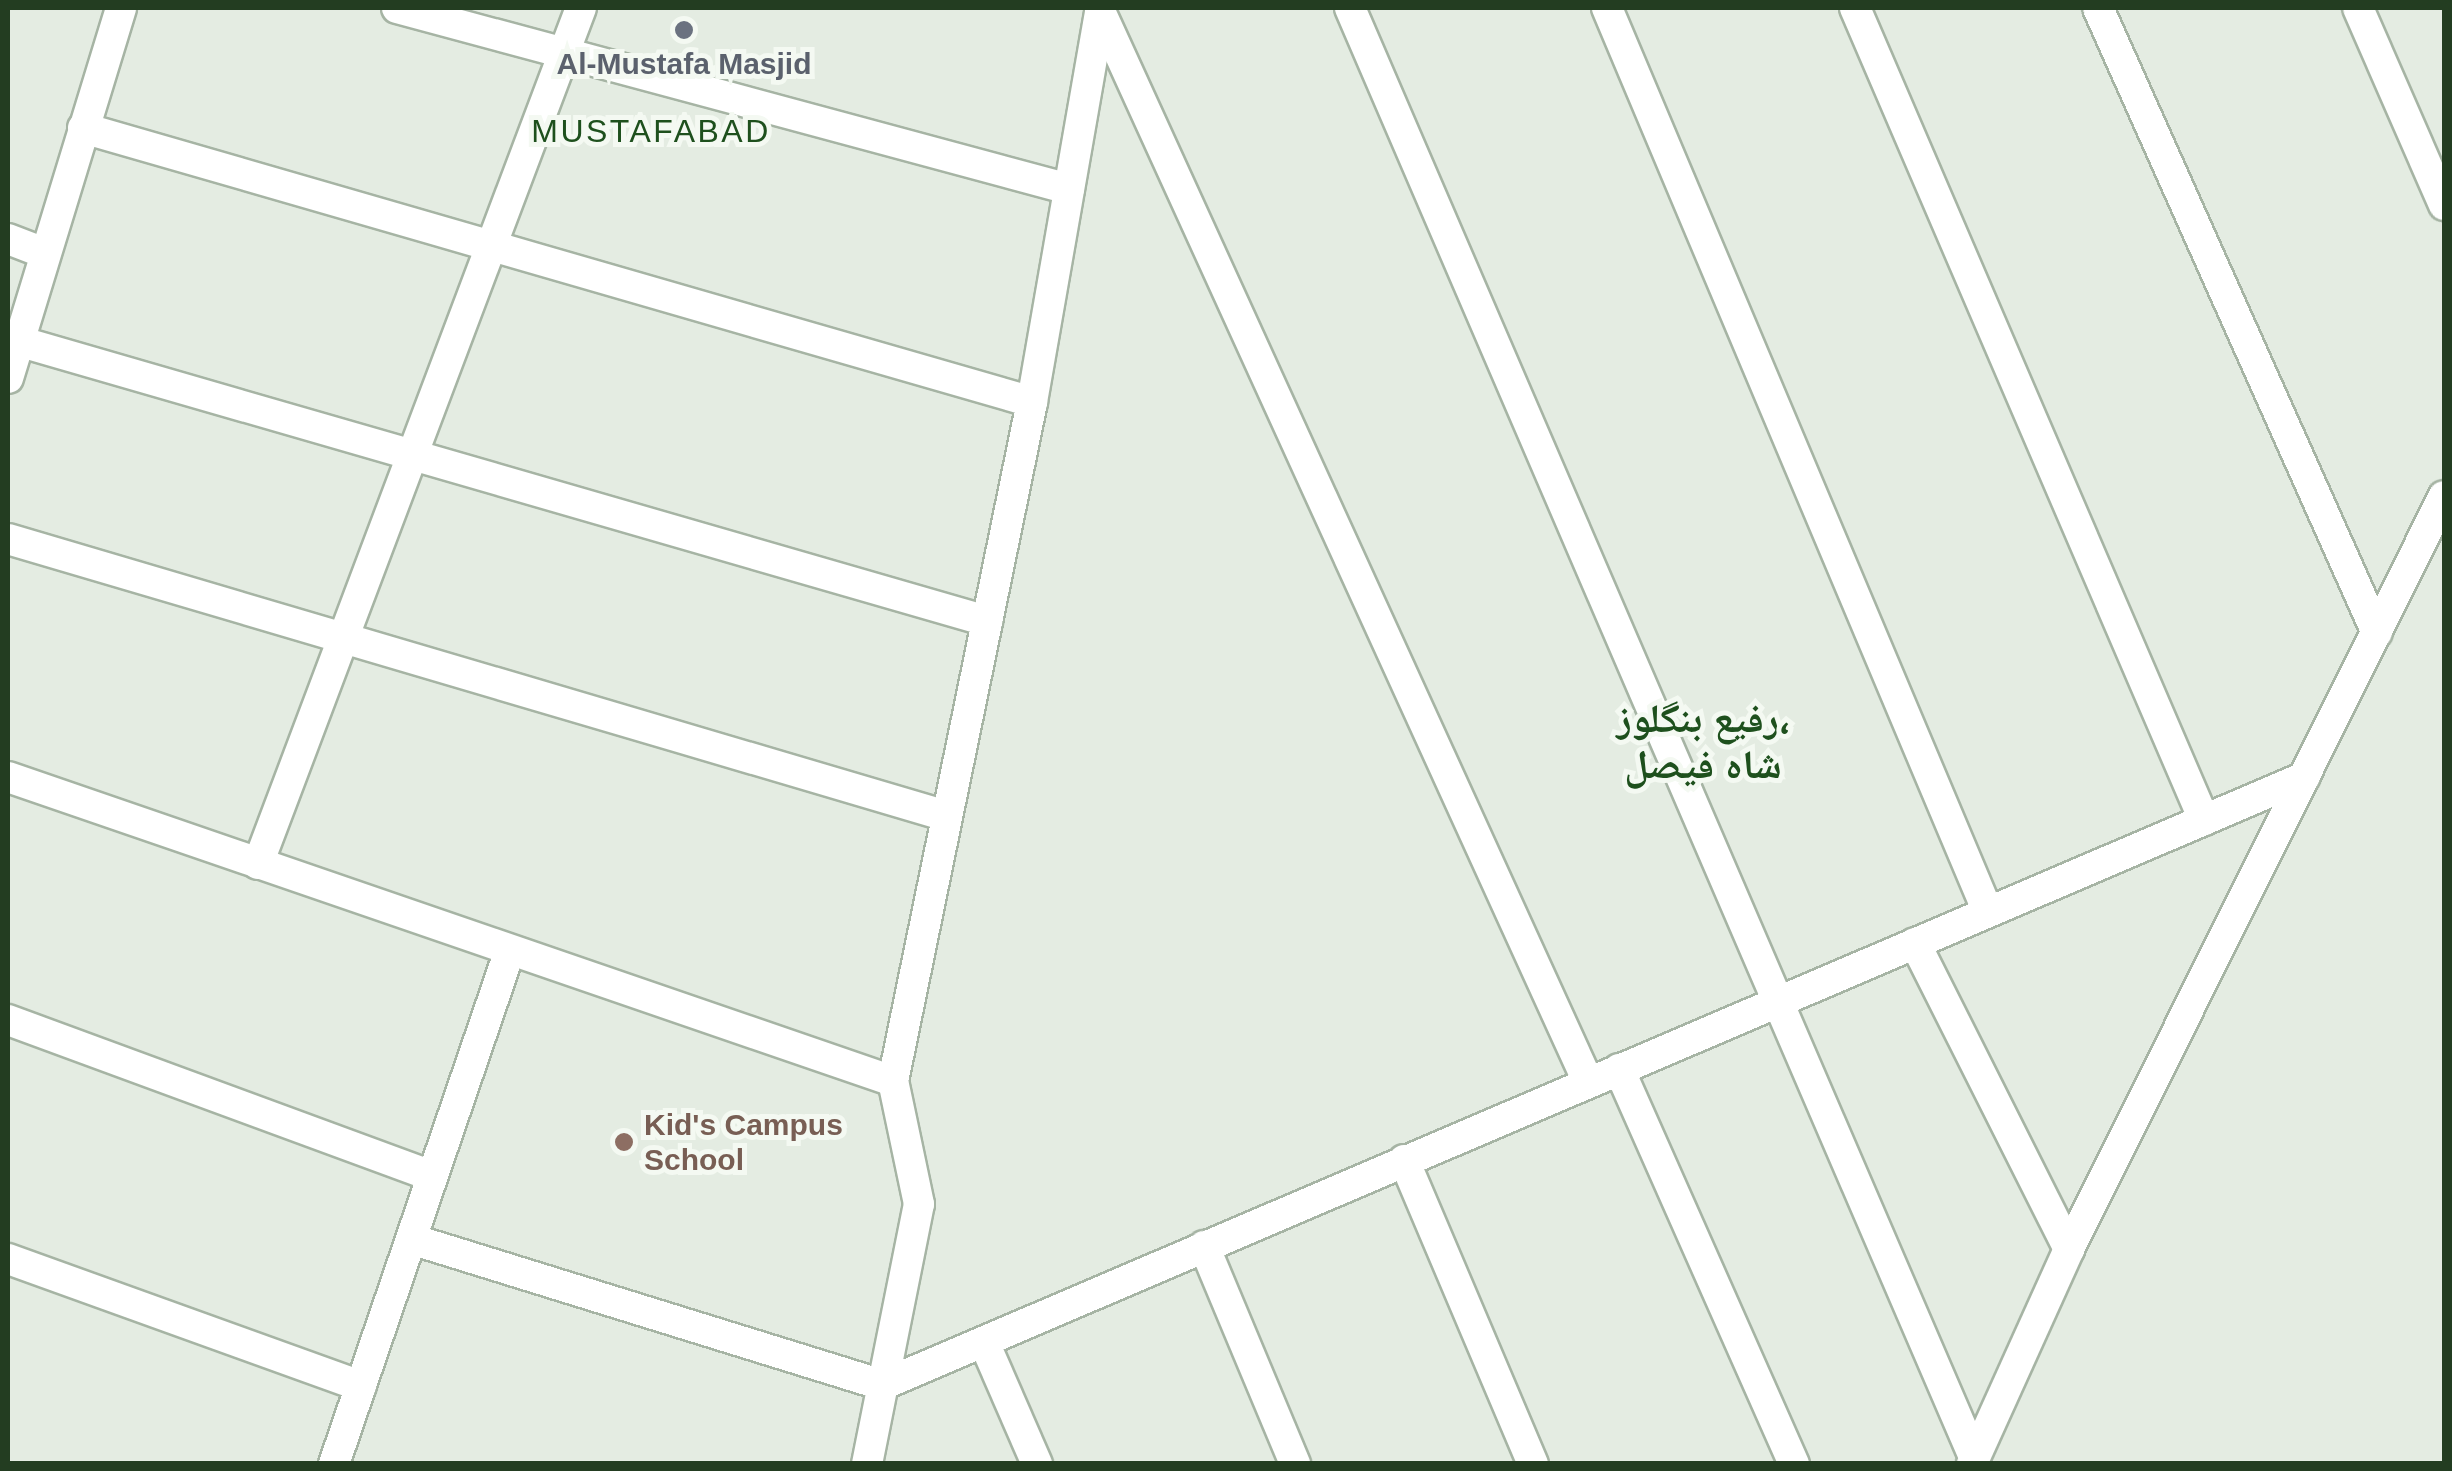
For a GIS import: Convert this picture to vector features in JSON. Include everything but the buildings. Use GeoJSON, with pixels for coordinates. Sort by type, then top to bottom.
{"type":"FeatureCollection","features":[{"type":"Feature","properties":{"kind":"street"},"geometry":{"type":"LineString","coordinates":[[8,378],[121,8]]}},
{"type":"Feature","properties":{"kind":"street"},"geometry":{"type":"LineString","coordinates":[[397,8],[1069,189]]}},
{"type":"Feature","properties":{"kind":"street"},"geometry":{"type":"LineString","coordinates":[[258,864],[581,8]]}},
{"type":"Feature","properties":{"kind":"street"},"geometry":{"type":"LineString","coordinates":[[1350,8],[1972,1458]]}},
{"type":"Feature","properties":{"kind":"street"},"geometry":{"type":"LineString","coordinates":[[1607,8],[1988,912]]}},
{"type":"Feature","properties":{"kind":"street"},"geometry":{"type":"LineString","coordinates":[[1855,8],[2204,820]]}},
{"type":"Feature","properties":{"kind":"street"},"geometry":{"type":"LineString","coordinates":[[2098,8],[2377,632]]}},
{"type":"Feature","properties":{"kind":"street"},"geometry":{"type":"LineString","coordinates":[[2358,8],[2444,204]]}},
{"type":"Feature","properties":{"kind":"street"},"geometry":{"type":"LineString","coordinates":[[867,1464],[918,1204],[892,1081],[1032,402],[1100,9]]}},
{"type":"Feature","properties":{"kind":"street"},"geometry":{"type":"LineString","coordinates":[[1100,9],[1588,1082]]}},
{"type":"Feature","properties":{"kind":"street"},"geometry":{"type":"LineString","coordinates":[[83,128],[489,249],[1032,402]]}},
{"type":"Feature","properties":{"kind":"street"},"geometry":{"type":"LineString","coordinates":[[8,239],[44,253]]}},
{"type":"Feature","properties":{"kind":"street"},"geometry":{"type":"LineString","coordinates":[[18,341],[411,458],[987,621]]}},
{"type":"Feature","properties":{"kind":"street"},"geometry":{"type":"LineString","coordinates":[[1972,1458],[2069,1249],[2444,496]]}},
{"type":"Feature","properties":{"kind":"street"},"geometry":{"type":"LineString","coordinates":[[8,539],[947,816]]}},
{"type":"Feature","properties":{"kind":"street"},"geometry":{"type":"LineString","coordinates":[[8,777],[892,1081]]}},
{"type":"Feature","properties":{"kind":"street"},"geometry":{"type":"LineString","coordinates":[[410,1239],[882,1385],[2305,777]]}},
{"type":"Feature","properties":{"kind":"street"},"geometry":{"type":"LineString","coordinates":[[1915,943],[2069,1249]]}},
{"type":"Feature","properties":{"kind":"street"},"geometry":{"type":"LineString","coordinates":[[334,1464],[510,950]]}},
{"type":"Feature","properties":{"kind":"street"},"geometry":{"type":"LineString","coordinates":[[8,1020],[432,1176]]}},
{"type":"Feature","properties":{"kind":"street"},"geometry":{"type":"LineString","coordinates":[[1619,1069],[1794,1464]]}},
{"type":"Feature","properties":{"kind":"street"},"geometry":{"type":"LineString","coordinates":[[1404,1160],[1534,1464]]}},
{"type":"Feature","properties":{"kind":"street"},"geometry":{"type":"LineString","coordinates":[[1204,1246],[1295,1464]]}},
{"type":"Feature","properties":{"kind":"street"},"geometry":{"type":"LineString","coordinates":[[8,1259],[360,1386]]}},
{"type":"Feature","properties":{"kind":"street"},"geometry":{"type":"LineString","coordinates":[[984,1342],[1037,1464]]}},
{"type":"Feature","properties":{"kind":"place","name":"Al-Mustafa Masjid"},"geometry":{"type":"Point","coordinates":[684,30]}},
{"type":"Feature","properties":{"kind":"place","name":"Kid's Campus School"},"geometry":{"type":"Point","coordinates":[624,1142]}},
{"type":"Feature","properties":{"kind":"district","name":"MUSTAFABAD"},"geometry":{"type":"Point","coordinates":[651,131]}},
{"type":"Feature","properties":{"kind":"district","name":"رفیع بنگلوز، شاہ فیصل"},"geometry":{"type":"Point","coordinates":[1703,741]}}]}
